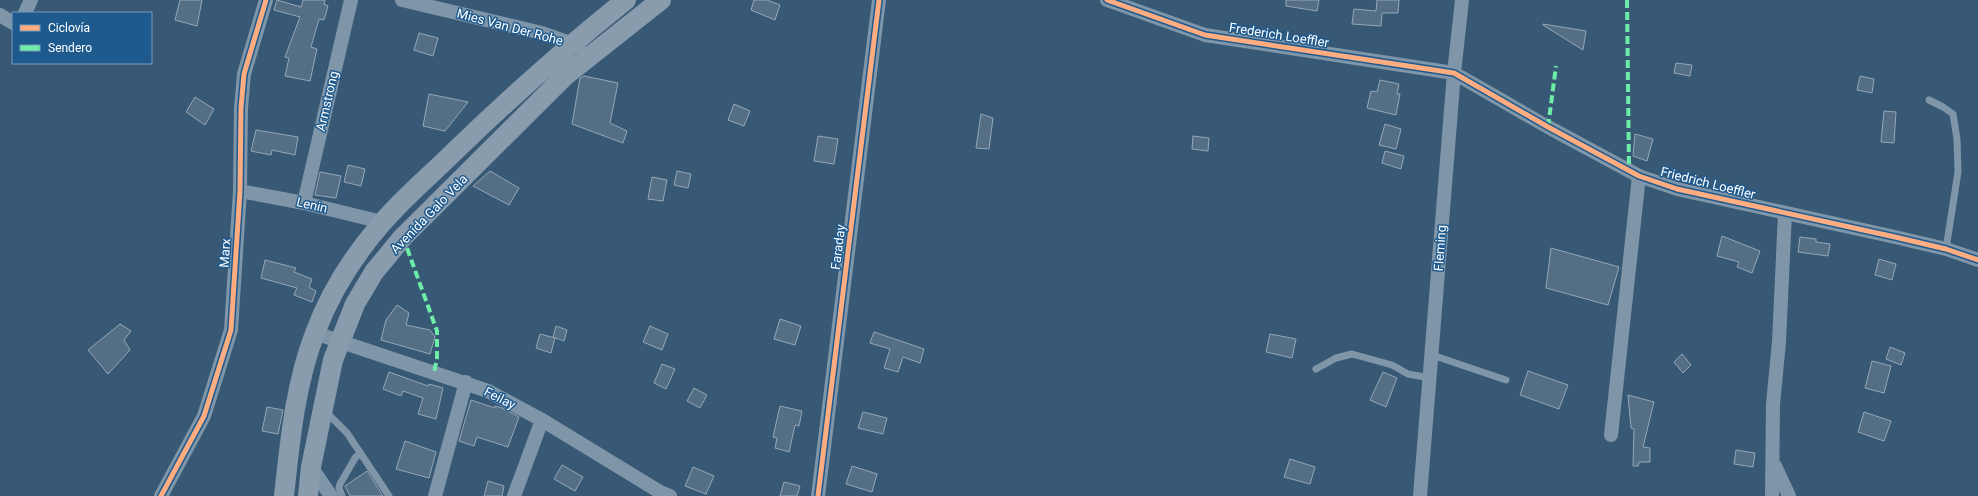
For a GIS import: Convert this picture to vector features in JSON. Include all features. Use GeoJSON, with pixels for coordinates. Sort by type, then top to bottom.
{"type":"FeatureCollection","features":[{"type":"Feature","properties":{"kind":"main road","name":"Avenida Galo Vela"},"geometry":{"type":"LineString","coordinates":[[284,496],[294,408],[303,368],[315,333],[326,308],[358,253],[382,222],[509,99],[572,43],[626,0]]}},
{"type":"Feature","properties":{"kind":"main road","name":"Avenida Galo Vela"},"geometry":{"type":"LineString","coordinates":[[308,496],[322,409],[339,341],[355,304],[374,272],[403,237],[565,76],[661,0]]}},
{"type":"Feature","properties":{"kind":"street"},"geometry":{"type":"LineString","coordinates":[[25,12],[31,0]]}},
{"type":"Feature","properties":{"kind":"street","name":"Marx"},"geometry":{"type":"LineString","coordinates":[[161,496],[204,416],[231,330],[240,191],[241,108],[244,74],[266,0]]}},
{"type":"Feature","properties":{"kind":"street","name":"Armstrong"},"geometry":{"type":"LineString","coordinates":[[304,203],[351,0]]}},
{"type":"Feature","properties":{"kind":"street","name":"Mies Van Der Rohe"},"geometry":{"type":"LineString","coordinates":[[402,0],[542,33],[572,43],[594,53]]}},
{"type":"Feature","properties":{"kind":"street","name":"Faraday"},"geometry":{"type":"LineString","coordinates":[[818,496],[879,0]]}},
{"type":"Feature","properties":{"kind":"street","name":"Frederich Loeffler"},"geometry":{"type":"LineString","coordinates":[[1107,0],[1205,35],[1454,73]]}},
{"type":"Feature","properties":{"kind":"street","name":"Fleming"},"geometry":{"type":"LineString","coordinates":[[1420,496],[1454,73],[1462,0]]}},
{"type":"Feature","properties":{"kind":"street"},"geometry":{"type":"LineString","coordinates":[[0,15],[12,22]]}},
{"type":"Feature","properties":{"kind":"street","name":"Friedrich Loeffler"},"geometry":{"type":"LineString","coordinates":[[1454,73],[1548,128],[1640,176],[1677,189],[1946,249],[1978,260]]}},
{"type":"Feature","properties":{"kind":"street"},"geometry":{"type":"LineString","coordinates":[[1611,435],[1640,176]]}},
{"type":"Feature","properties":{"kind":"street","name":"Lenin"},"geometry":{"type":"LineString","coordinates":[[240,191],[304,203],[382,222]]}},
{"type":"Feature","properties":{"kind":"street"},"geometry":{"type":"LineString","coordinates":[[1772,496],[1774,464],[1773,404],[1779,342],[1785,214]]}},
{"type":"Feature","properties":{"kind":"street","name":"Feilay"},"geometry":{"type":"LineString","coordinates":[[315,333],[466,382],[488,391],[542,420],[660,492],[670,496]]}},
{"type":"Feature","properties":{"kind":"street"},"geometry":{"type":"LineString","coordinates":[[435,496],[466,382]]}},
{"type":"Feature","properties":{"kind":"street"},"geometry":{"type":"LineString","coordinates":[[514,496],[542,420]]}},
{"type":"Feature","properties":{"kind":"street"},"geometry":{"type":"LineString","coordinates":[[1774,464],[1789,496]]}},
{"type":"Feature","properties":{"kind":"street"},"geometry":{"type":"LineString","coordinates":[[312,467],[331,496]]}},
{"type":"Feature","properties":{"kind":"lane"},"geometry":{"type":"LineString","coordinates":[[1929,100],[1943,107],[1952,114],[1957,140],[1958,172],[1946,249]]}},
{"type":"Feature","properties":{"kind":"lane"},"geometry":{"type":"LineString","coordinates":[[1316,369],[1336,358],[1352,354],[1392,365],[1408,374],[1430,378]]}},
{"type":"Feature","properties":{"kind":"lane"},"geometry":{"type":"LineString","coordinates":[[1432,354],[1506,380]]}},
{"type":"Feature","properties":{"kind":"lane"},"geometry":{"type":"LineString","coordinates":[[322,409],[347,434],[389,496]]}},
{"type":"Feature","properties":{"kind":"lane"},"geometry":{"type":"LineString","coordinates":[[342,496],[339,488],[340,484],[355,458],[360,453]]}},
{"type":"Feature","properties":{"kind":"building"},"geometry":{"type":"Polygon","coordinates":[[[180,0],[202,0],[197,26],[175,20],[180,0]]]}},
{"type":"Feature","properties":{"kind":"building"},"geometry":{"type":"Polygon","coordinates":[[[277,0],[301,7],[303,0],[325,0],[324,4],[328,6],[324,20],[319,19],[311,47],[317,49],[310,81],[285,76],[289,58],[285,57],[300,17],[274,10],[277,0]]]}},
{"type":"Feature","properties":{"kind":"building"},"geometry":{"type":"Polygon","coordinates":[[[754,0],[767,0],[780,5],[775,20],[751,10],[754,0]]]}},
{"type":"Feature","properties":{"kind":"building"},"geometry":{"type":"Polygon","coordinates":[[[1286,0],[1319,0],[1317,11],[1286,6],[1286,0]]]}},
{"type":"Feature","properties":{"kind":"building"},"geometry":{"type":"Polygon","coordinates":[[[1377,0],[1399,0],[1398,13],[1382,13],[1381,26],[1352,24],[1354,9],[1376,11],[1377,0]]]}},
{"type":"Feature","properties":{"kind":"building"},"geometry":{"type":"Polygon","coordinates":[[[1543,25],[1586,31],[1583,50],[1543,25]]]}},
{"type":"Feature","properties":{"kind":"building"},"geometry":{"type":"Polygon","coordinates":[[[419,33],[438,38],[433,56],[414,50],[419,33]]]}},
{"type":"Feature","properties":{"kind":"building"},"geometry":{"type":"Polygon","coordinates":[[[1676,63],[1692,65],[1690,76],[1674,73],[1676,63]]]}},
{"type":"Feature","properties":{"kind":"building"},"geometry":{"type":"Polygon","coordinates":[[[584,76],[618,83],[610,123],[627,131],[623,143],[572,124],[580,78],[584,76]]]}},
{"type":"Feature","properties":{"kind":"building"},"geometry":{"type":"Polygon","coordinates":[[[1860,76],[1874,79],[1872,93],[1857,90],[1860,76]]]}},
{"type":"Feature","properties":{"kind":"building"},"geometry":{"type":"Polygon","coordinates":[[[1380,80],[1399,84],[1397,94],[1400,94],[1396,115],[1367,108],[1371,91],[1377,92],[1380,80]]]}},
{"type":"Feature","properties":{"kind":"building"},"geometry":{"type":"Polygon","coordinates":[[[429,94],[468,102],[445,131],[423,126],[429,94]]]}},
{"type":"Feature","properties":{"kind":"building"},"geometry":{"type":"Polygon","coordinates":[[[195,97],[214,109],[205,125],[186,112],[195,97]]]}},
{"type":"Feature","properties":{"kind":"building"},"geometry":{"type":"Polygon","coordinates":[[[734,104],[750,111],[744,126],[728,120],[734,104]]]}},
{"type":"Feature","properties":{"kind":"building"},"geometry":{"type":"Polygon","coordinates":[[[1884,111],[1896,112],[1894,143],[1881,142],[1884,111]]]}},
{"type":"Feature","properties":{"kind":"building"},"geometry":{"type":"Polygon","coordinates":[[[981,114],[993,118],[989,149],[976,148],[981,114]]]}},
{"type":"Feature","properties":{"kind":"building"},"geometry":{"type":"Polygon","coordinates":[[[1385,124],[1401,129],[1396,149],[1379,145],[1385,124]]]}},
{"type":"Feature","properties":{"kind":"building"},"geometry":{"type":"Polygon","coordinates":[[[256,130],[298,137],[295,155],[272,150],[271,155],[251,151],[256,130]]]}},
{"type":"Feature","properties":{"kind":"building"},"geometry":{"type":"Polygon","coordinates":[[[1635,134],[1653,139],[1647,161],[1633,156],[1635,134]]]}},
{"type":"Feature","properties":{"kind":"building"},"geometry":{"type":"Polygon","coordinates":[[[818,136],[838,139],[834,164],[814,161],[818,136]]]}},
{"type":"Feature","properties":{"kind":"building"},"geometry":{"type":"Polygon","coordinates":[[[1193,136],[1209,138],[1208,151],[1192,149],[1193,136]]]}},
{"type":"Feature","properties":{"kind":"building"},"geometry":{"type":"Polygon","coordinates":[[[1385,151],[1404,156],[1401,169],[1382,163],[1385,151]]]}},
{"type":"Feature","properties":{"kind":"building"},"geometry":{"type":"Polygon","coordinates":[[[348,165],[365,169],[361,186],[344,182],[348,165]]]}},
{"type":"Feature","properties":{"kind":"building"},"geometry":{"type":"Polygon","coordinates":[[[490,171],[519,188],[509,205],[473,186],[490,171]]]}},
{"type":"Feature","properties":{"kind":"building"},"geometry":{"type":"Polygon","coordinates":[[[677,171],[691,174],[688,188],[674,185],[677,171]]]}},
{"type":"Feature","properties":{"kind":"building"},"geometry":{"type":"Polygon","coordinates":[[[320,172],[341,176],[336,198],[315,195],[320,172]]]}},
{"type":"Feature","properties":{"kind":"building"},"geometry":{"type":"Polygon","coordinates":[[[652,177],[667,180],[663,201],[648,199],[652,177]]]}},
{"type":"Feature","properties":{"kind":"building"},"geometry":{"type":"Polygon","coordinates":[[[1722,236],[1760,251],[1752,273],[1737,267],[1739,262],[1717,256],[1722,236]]]}},
{"type":"Feature","properties":{"kind":"building"},"geometry":{"type":"Polygon","coordinates":[[[1800,237],[1816,239],[1816,242],[1830,244],[1828,256],[1798,252],[1800,237]]]}},
{"type":"Feature","properties":{"kind":"building"},"geometry":{"type":"Polygon","coordinates":[[[1551,248],[1619,267],[1608,305],[1546,288],[1551,248]]]}},
{"type":"Feature","properties":{"kind":"building"},"geometry":{"type":"Polygon","coordinates":[[[1879,259],[1896,264],[1892,280],[1875,275],[1879,259]]]}},
{"type":"Feature","properties":{"kind":"building"},"geometry":{"type":"Polygon","coordinates":[[[265,260],[296,268],[294,272],[312,279],[309,287],[316,291],[312,302],[294,295],[297,288],[261,278],[265,260]]]}},
{"type":"Feature","properties":{"kind":"building"},"geometry":{"type":"Polygon","coordinates":[[[397,305],[409,313],[406,325],[430,330],[435,337],[430,354],[381,340],[386,320],[397,305]]]}},
{"type":"Feature","properties":{"kind":"building"},"geometry":{"type":"Polygon","coordinates":[[[780,319],[801,326],[795,345],[774,339],[780,319]]]}},
{"type":"Feature","properties":{"kind":"building"},"geometry":{"type":"Polygon","coordinates":[[[120,324],[131,331],[124,340],[130,350],[108,374],[88,350],[120,324]]]}},
{"type":"Feature","properties":{"kind":"building"},"geometry":{"type":"Polygon","coordinates":[[[556,326],[567,330],[564,341],[553,337],[556,326]]]}},
{"type":"Feature","properties":{"kind":"building"},"geometry":{"type":"Polygon","coordinates":[[[650,326],[668,334],[662,350],[643,342],[650,326]]]}},
{"type":"Feature","properties":{"kind":"building"},"geometry":{"type":"Polygon","coordinates":[[[874,332],[924,349],[920,363],[903,357],[898,372],[884,368],[890,349],[870,343],[874,332]]]}},
{"type":"Feature","properties":{"kind":"building"},"geometry":{"type":"Polygon","coordinates":[[[540,334],[555,338],[551,353],[536,348],[540,334]]]}},
{"type":"Feature","properties":{"kind":"building"},"geometry":{"type":"Polygon","coordinates":[[[1270,334],[1296,339],[1292,358],[1266,352],[1270,334]]]}},
{"type":"Feature","properties":{"kind":"building"},"geometry":{"type":"Polygon","coordinates":[[[1890,347],[1905,353],[1901,365],[1886,359],[1890,347]]]}},
{"type":"Feature","properties":{"kind":"building"},"geometry":{"type":"Polygon","coordinates":[[[1682,354],[1691,365],[1683,373],[1674,362],[1682,354]]]}},
{"type":"Feature","properties":{"kind":"building"},"geometry":{"type":"Polygon","coordinates":[[[1872,361],[1891,366],[1884,393],[1865,388],[1872,361]]]}},
{"type":"Feature","properties":{"kind":"building"},"geometry":{"type":"Polygon","coordinates":[[[662,364],[675,369],[666,389],[654,383],[662,364]]]}},
{"type":"Feature","properties":{"kind":"building"},"geometry":{"type":"Polygon","coordinates":[[[1528,371],[1568,385],[1559,409],[1520,395],[1528,371]]]}},
{"type":"Feature","properties":{"kind":"building"},"geometry":{"type":"Polygon","coordinates":[[[389,372],[428,386],[429,384],[443,388],[436,419],[418,414],[423,398],[403,391],[401,396],[383,389],[389,372]]]}},
{"type":"Feature","properties":{"kind":"building"},"geometry":{"type":"Polygon","coordinates":[[[1383,372],[1397,378],[1386,407],[1370,400],[1383,372]]]}},
{"type":"Feature","properties":{"kind":"building"},"geometry":{"type":"Polygon","coordinates":[[[694,388],[707,395],[700,408],[687,401],[694,388]]]}},
{"type":"Feature","properties":{"kind":"building"},"geometry":{"type":"Polygon","coordinates":[[[1628,395],[1654,402],[1643,447],[1650,448],[1650,462],[1639,462],[1638,466],[1633,466],[1634,429],[1631,428],[1628,395]]]}},
{"type":"Feature","properties":{"kind":"building"},"geometry":{"type":"Polygon","coordinates":[[[471,400],[495,408],[495,406],[502,408],[519,417],[508,447],[477,437],[474,446],[459,441],[471,400]]]}},
{"type":"Feature","properties":{"kind":"building"},"geometry":{"type":"Polygon","coordinates":[[[780,406],[802,411],[799,426],[795,425],[789,452],[775,448],[777,438],[773,437],[780,406]]]}},
{"type":"Feature","properties":{"kind":"building"},"geometry":{"type":"Polygon","coordinates":[[[267,407],[283,410],[278,434],[262,431],[267,407]]]}},
{"type":"Feature","properties":{"kind":"building"},"geometry":{"type":"Polygon","coordinates":[[[863,412],[887,418],[883,434],[858,428],[863,412]]]}},
{"type":"Feature","properties":{"kind":"building"},"geometry":{"type":"Polygon","coordinates":[[[1864,412],[1891,421],[1884,441],[1858,432],[1864,412]]]}},
{"type":"Feature","properties":{"kind":"building"},"geometry":{"type":"Polygon","coordinates":[[[405,441],[436,452],[429,478],[396,469],[405,441]]]}},
{"type":"Feature","properties":{"kind":"building"},"geometry":{"type":"Polygon","coordinates":[[[1736,450],[1755,453],[1753,467],[1734,464],[1736,450]]]}},
{"type":"Feature","properties":{"kind":"building"},"geometry":{"type":"Polygon","coordinates":[[[1290,459],[1315,467],[1310,484],[1284,477],[1290,459]]]}},
{"type":"Feature","properties":{"kind":"building"},"geometry":{"type":"Polygon","coordinates":[[[562,465],[583,477],[575,491],[554,479],[562,465]]]}},
{"type":"Feature","properties":{"kind":"building"},"geometry":{"type":"Polygon","coordinates":[[[852,466],[877,474],[872,492],[846,484],[852,466]]]}},
{"type":"Feature","properties":{"kind":"building"},"geometry":{"type":"Polygon","coordinates":[[[693,467],[714,476],[706,494],[685,486],[693,467]]]}},
{"type":"Feature","properties":{"kind":"building"},"geometry":{"type":"Polygon","coordinates":[[[367,471],[383,496],[350,496],[345,486],[367,471]]]}},
{"type":"Feature","properties":{"kind":"building"},"geometry":{"type":"Polygon","coordinates":[[[488,481],[504,486],[502,496],[484,496],[488,481]]]}},
{"type":"Feature","properties":{"kind":"building"},"geometry":{"type":"Polygon","coordinates":[[[784,482],[800,486],[797,496],[780,496],[784,482]]]}},
{"type":"Feature","properties":{"kind":"marked path"},"geometry":{"type":"LineString","coordinates":[[1627,0],[1629,170]]}},
{"type":"Feature","properties":{"kind":"marked path"},"geometry":{"type":"LineString","coordinates":[[1548,127],[1556,66]]}},
{"type":"Feature","properties":{"kind":"marked path"},"geometry":{"type":"LineString","coordinates":[[403,237],[437,331],[437,358],[434,373]]}},
{"type":"Feature","properties":{"kind":"cycle path"},"geometry":{"type":"LineString","coordinates":[[161,496],[204,416],[231,330],[240,191],[241,108],[244,74],[266,0]]}},
{"type":"Feature","properties":{"kind":"cycle path"},"geometry":{"type":"LineString","coordinates":[[818,496],[879,0]]}},
{"type":"Feature","properties":{"kind":"cycle path"},"geometry":{"type":"LineString","coordinates":[[1107,0],[1205,35],[1454,73],[1548,127],[1639,176],[1677,189],[1946,249],[1978,260]]}}]}
